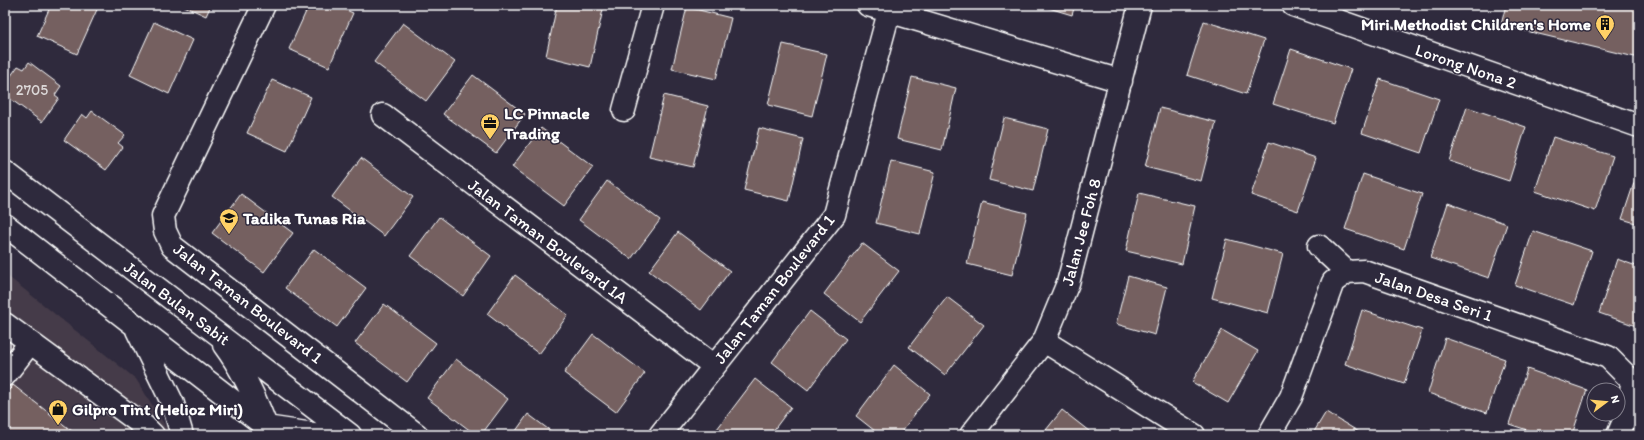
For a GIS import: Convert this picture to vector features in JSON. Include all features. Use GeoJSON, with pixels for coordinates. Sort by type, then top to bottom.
{"type":"FeatureCollection","features":[{"type":"Feature","properties":{"kind":"street","name":"Jalan Taman Boulevard 1"},"geometry":{"type":"LineString","coordinates":[[264,5],[163,216],[165,231],[172,246],[417,435]]}},
{"type":"Feature","properties":{"kind":"street"},"geometry":{"type":"LineString","coordinates":[[624,110],[653,5]]}},
{"type":"Feature","properties":{"kind":"street"},"geometry":{"type":"LineString","coordinates":[[868,5],[1121,81]]}},
{"type":"Feature","properties":{"kind":"street","name":"Jalan Jee Foh 8"},"geometry":{"type":"LineString","coordinates":[[971,435],[1044,341],[1068,283],[1140,5]]}},
{"type":"Feature","properties":{"kind":"street","name":"Lorong Nona 2"},"geometry":{"type":"LineString","coordinates":[[1293,5],[1639,126]]}},
{"type":"Feature","properties":{"kind":"street","name":"Jalan Taman Boulevard 1"},"geometry":{"type":"LineString","coordinates":[[660,435],[834,215],[889,12]]}},
{"type":"Feature","properties":{"kind":"street","name":"Jalan Taman Boulevard 1A"},"geometry":{"type":"LineString","coordinates":[[383,115],[714,366]]}},
{"type":"Feature","properties":{"kind":"street","name":"Jalan Bulan Sabit"},"geometry":{"type":"LineString","coordinates":[[5,172],[350,435]]}},
{"type":"Feature","properties":{"kind":"street"},"geometry":{"type":"LineString","coordinates":[[5,225],[134,323],[268,432],[320,435]]}},
{"type":"Feature","properties":{"kind":"street"},"geometry":{"type":"LineString","coordinates":[[1269,435],[1291,397],[1333,282],[1347,272],[1319,246]]}},
{"type":"Feature","properties":{"kind":"street","name":"Jalan Desa Seri 1"},"geometry":{"type":"LineString","coordinates":[[1347,272],[1364,271],[1608,356],[1636,381],[1624,421],[1618,435]]}},
{"type":"Feature","properties":{"kind":"street"},"geometry":{"type":"LineString","coordinates":[[134,323],[173,404],[182,435]]}},
{"type":"Feature","properties":{"kind":"street"},"geometry":{"type":"LineString","coordinates":[[5,324],[144,426],[153,435]]}},
{"type":"Feature","properties":{"kind":"street"},"geometry":{"type":"LineString","coordinates":[[213,330],[237,364],[259,408],[268,432]]}},
{"type":"Feature","properties":{"kind":"street"},"geometry":{"type":"LineString","coordinates":[[1044,341],[1194,435]]}},
{"type":"Feature","properties":{"kind":"street"},"geometry":{"type":"LineString","coordinates":[[5,375],[30,343]]}},
{"type":"Feature","properties":{"kind":"shaded area"},"geometry":{"type":"Polygon","coordinates":[[[5,274],[136,379],[171,435],[5,435],[5,274]]]}},
{"type":"Feature","properties":{"kind":"building"},"geometry":{"type":"Polygon","coordinates":[[[51,5],[99,5],[77,54],[37,36],[51,5]]]}},
{"type":"Feature","properties":{"kind":"building"},"geometry":{"type":"Polygon","coordinates":[[[182,5],[211,5],[206,16],[182,5]]]}},
{"type":"Feature","properties":{"kind":"building"},"geometry":{"type":"Polygon","coordinates":[[[309,5],[335,5],[353,13],[329,67],[289,49],[309,5]]]}},
{"type":"Feature","properties":{"kind":"building"},"geometry":{"type":"Polygon","coordinates":[[[557,5],[604,5],[590,67],[546,56],[557,5]]]}},
{"type":"Feature","properties":{"kind":"building"},"geometry":{"type":"Polygon","coordinates":[[[1039,5],[1075,5],[1072,15],[1039,5]]]}},
{"type":"Feature","properties":{"kind":"building","name":"Miri Methodist Children's Home"},"geometry":{"type":"Polygon","coordinates":[[[1506,5],[1639,5],[1639,58],[1501,25],[1506,5]]]}},
{"type":"Feature","properties":{"kind":"building"},"geometry":{"type":"Polygon","coordinates":[[[687,7],[731,18],[716,79],[672,69],[687,7]]]}},
{"type":"Feature","properties":{"kind":"building"},"geometry":{"type":"Polygon","coordinates":[[[1204,21],[1264,40],[1246,94],[1187,75],[1204,21]]]}},
{"type":"Feature","properties":{"kind":"building"},"geometry":{"type":"Polygon","coordinates":[[[154,22],[193,40],[169,94],[130,75],[154,22]]]}},
{"type":"Feature","properties":{"kind":"building"},"geometry":{"type":"Polygon","coordinates":[[[403,23],[455,62],[426,101],[374,62],[403,23]]]}},
{"type":"Feature","properties":{"kind":"building"},"geometry":{"type":"Polygon","coordinates":[[[783,44],[827,54],[812,116],[768,105],[783,44]]]}},
{"type":"Feature","properties":{"kind":"building"},"geometry":{"type":"Polygon","coordinates":[[[1291,49],[1351,69],[1333,123],[1273,104],[1291,49]]]}},
{"type":"Feature","properties":{"kind":"building"},"geometry":{"type":"Polygon","coordinates":[[[29,62],[61,86],[55,95],[59,98],[42,122],[5,95],[5,84],[18,66],[24,69],[29,62]]]}},
{"type":"Feature","properties":{"kind":"building"},"geometry":{"type":"Polygon","coordinates":[[[473,75],[525,114],[496,153],[443,114],[473,75]]]}},
{"type":"Feature","properties":{"kind":"building"},"geometry":{"type":"Polygon","coordinates":[[[912,77],[956,88],[942,150],[897,139],[912,77]]]}},
{"type":"Feature","properties":{"kind":"building"},"geometry":{"type":"Polygon","coordinates":[[[1380,79],[1439,99],[1421,153],[1362,133],[1380,79]]]}},
{"type":"Feature","properties":{"kind":"building"},"geometry":{"type":"Polygon","coordinates":[[[272,80],[311,97],[287,151],[247,133],[272,80]]]}},
{"type":"Feature","properties":{"kind":"building"},"geometry":{"type":"Polygon","coordinates":[[[664,95],[708,106],[693,167],[649,157],[664,95]]]}},
{"type":"Feature","properties":{"kind":"building"},"geometry":{"type":"Polygon","coordinates":[[[1467,107],[1526,127],[1509,181],[1449,161],[1467,107]]]}},
{"type":"Feature","properties":{"kind":"building"},"geometry":{"type":"Polygon","coordinates":[[[1160,108],[1216,122],[1201,181],[1145,167],[1160,108]]]}},
{"type":"Feature","properties":{"kind":"building"},"geometry":{"type":"Polygon","coordinates":[[[92,111],[125,135],[118,143],[123,147],[106,170],[64,140],[82,114],[87,118],[92,111]]]}},
{"type":"Feature","properties":{"kind":"building"},"geometry":{"type":"Polygon","coordinates":[[[1004,118],[1048,129],[1033,191],[989,180],[1004,118]]]}},
{"type":"Feature","properties":{"kind":"building"},"geometry":{"type":"Polygon","coordinates":[[[541,128],[593,167],[564,206],[512,167],[541,128]]]}},
{"type":"Feature","properties":{"kind":"building"},"geometry":{"type":"Polygon","coordinates":[[[759,128],[803,139],[789,201],[744,190],[759,128]]]}},
{"type":"Feature","properties":{"kind":"building"},"geometry":{"type":"Polygon","coordinates":[[[1553,137],[1613,156],[1595,211],[1535,191],[1553,137]]]}},
{"type":"Feature","properties":{"kind":"building"},"geometry":{"type":"Polygon","coordinates":[[[1269,142],[1316,158],[1298,211],[1251,195],[1269,142]]]}},
{"type":"Feature","properties":{"kind":"building"},"geometry":{"type":"Polygon","coordinates":[[[361,158],[413,197],[384,236],[332,197],[361,158]]]}},
{"type":"Feature","properties":{"kind":"building"},"geometry":{"type":"Polygon","coordinates":[[[891,161],[935,172],[920,234],[876,223],[891,161]]]}},
{"type":"Feature","properties":{"kind":"building"},"geometry":{"type":"Polygon","coordinates":[[[1639,168],[1639,224],[1622,219],[1639,168]]]}},
{"type":"Feature","properties":{"kind":"building"},"geometry":{"type":"Polygon","coordinates":[[[1363,174],[1422,194],[1404,249],[1345,229],[1363,174]]]}},
{"type":"Feature","properties":{"kind":"building"},"geometry":{"type":"Polygon","coordinates":[[[607,181],[660,220],[631,259],[579,220],[607,181]]]}},
{"type":"Feature","properties":{"kind":"building"},"geometry":{"type":"Polygon","coordinates":[[[1139,193],[1195,206],[1182,264],[1126,251],[1139,193]]]}},
{"type":"Feature","properties":{"kind":"building"},"geometry":{"type":"Polygon","coordinates":[[[241,194],[293,233],[264,272],[212,233],[241,194]]]}},
{"type":"Feature","properties":{"kind":"building"},"geometry":{"type":"Polygon","coordinates":[[[982,202],[1027,213],[1012,275],[967,264],[982,202]]]}},
{"type":"Feature","properties":{"kind":"building"},"geometry":{"type":"Polygon","coordinates":[[[1448,203],[1507,224],[1489,278],[1430,258],[1448,203]]]}},
{"type":"Feature","properties":{"kind":"building"},"geometry":{"type":"Polygon","coordinates":[[[439,217],[491,256],[463,296],[410,256],[439,217]]]}},
{"type":"Feature","properties":{"kind":"building"},"geometry":{"type":"Polygon","coordinates":[[[1533,231],[1592,251],[1574,305],[1515,285],[1533,231]]]}},
{"type":"Feature","properties":{"kind":"building"},"geometry":{"type":"Polygon","coordinates":[[[678,232],[730,271],[701,310],[649,271],[678,232]]]}},
{"type":"Feature","properties":{"kind":"building"},"geometry":{"type":"Polygon","coordinates":[[[1227,239],[1283,254],[1268,313],[1212,298],[1227,239]]]}},
{"type":"Feature","properties":{"kind":"building"},"geometry":{"type":"Polygon","coordinates":[[[862,243],[899,271],[860,322],[824,294],[862,243]]]}},
{"type":"Feature","properties":{"kind":"building"},"geometry":{"type":"Polygon","coordinates":[[[314,249],[366,288],[337,327],[285,288],[314,249]]]}},
{"type":"Feature","properties":{"kind":"building"},"geometry":{"type":"Polygon","coordinates":[[[1617,259],[1639,267],[1639,327],[1599,313],[1617,259]]]}},
{"type":"Feature","properties":{"kind":"building"},"geometry":{"type":"Polygon","coordinates":[[[515,275],[568,315],[539,354],[487,314],[515,275]]]}},
{"type":"Feature","properties":{"kind":"building"},"geometry":{"type":"Polygon","coordinates":[[[1128,276],[1167,287],[1155,335],[1116,324],[1128,276]]]}},
{"type":"Feature","properties":{"kind":"building"},"geometry":{"type":"Polygon","coordinates":[[[947,297],[984,325],[945,375],[909,347],[947,297]]]}},
{"type":"Feature","properties":{"kind":"building"},"geometry":{"type":"Polygon","coordinates":[[[384,304],[436,343],[407,382],[355,343],[384,304]]]}},
{"type":"Feature","properties":{"kind":"building"},"geometry":{"type":"Polygon","coordinates":[[[1362,310],[1422,330],[1404,384],[1345,364],[1362,310]]]}},
{"type":"Feature","properties":{"kind":"building"},"geometry":{"type":"Polygon","coordinates":[[[810,311],[846,339],[808,390],[772,362],[810,311]]]}},
{"type":"Feature","properties":{"kind":"building"},"geometry":{"type":"Polygon","coordinates":[[[1222,330],[1258,351],[1228,403],[1192,382],[1222,330]]]}},
{"type":"Feature","properties":{"kind":"building"},"geometry":{"type":"Polygon","coordinates":[[[593,334],[645,373],[616,412],[564,373],[593,334]]]}},
{"type":"Feature","properties":{"kind":"building"},"geometry":{"type":"Polygon","coordinates":[[[1445,338],[1505,359],[1487,413],[1428,393],[1445,338]]]}},
{"type":"Feature","properties":{"kind":"building"},"geometry":{"type":"Polygon","coordinates":[[[456,359],[508,399],[481,435],[476,435],[427,398],[456,359]]]}},
{"type":"Feature","properties":{"kind":"building"},"geometry":{"type":"Polygon","coordinates":[[[894,365],[930,394],[899,435],[880,435],[856,416],[894,365]]]}},
{"type":"Feature","properties":{"kind":"building"},"geometry":{"type":"Polygon","coordinates":[[[1527,369],[1586,390],[1572,435],[1542,435],[1509,424],[1527,369]]]}},
{"type":"Feature","properties":{"kind":"building"},"geometry":{"type":"Polygon","coordinates":[[[5,379],[13,385],[5,395],[5,379]]]}},
{"type":"Feature","properties":{"kind":"building"},"geometry":{"type":"Polygon","coordinates":[[[755,379],[791,407],[770,435],[724,435],[717,429],[755,379]]]}},
{"type":"Feature","properties":{"kind":"building"},"geometry":{"type":"Polygon","coordinates":[[[13,385],[77,435],[5,435],[5,395],[13,385]]]}},
{"type":"Feature","properties":{"kind":"building"},"geometry":{"type":"Polygon","coordinates":[[[1062,410],[1094,435],[1042,435],[1062,410]]]}},
{"type":"Feature","properties":{"kind":"building"},"geometry":{"type":"Polygon","coordinates":[[[1326,412],[1364,435],[1312,435],[1326,412]]]}},
{"type":"Feature","properties":{"kind":"building"},"geometry":{"type":"Polygon","coordinates":[[[528,414],[556,435],[513,435],[528,414]]]}},
{"type":"Feature","properties":{"kind":"place","name":"Miri Methodist Children's Home"},"geometry":{"type":"Point","coordinates":[1605,41]}},
{"type":"Feature","properties":{"kind":"place","name":"LC Pinnacle Trading"},"geometry":{"type":"Point","coordinates":[490,140]}},
{"type":"Feature","properties":{"kind":"place","name":"Tadika Tunas Ria"},"geometry":{"type":"Point","coordinates":[229,235]}},
{"type":"Feature","properties":{"kind":"place","name":"Gilpro Tint (Helioz Miri)"},"geometry":{"type":"Point","coordinates":[58,426]}}]}
